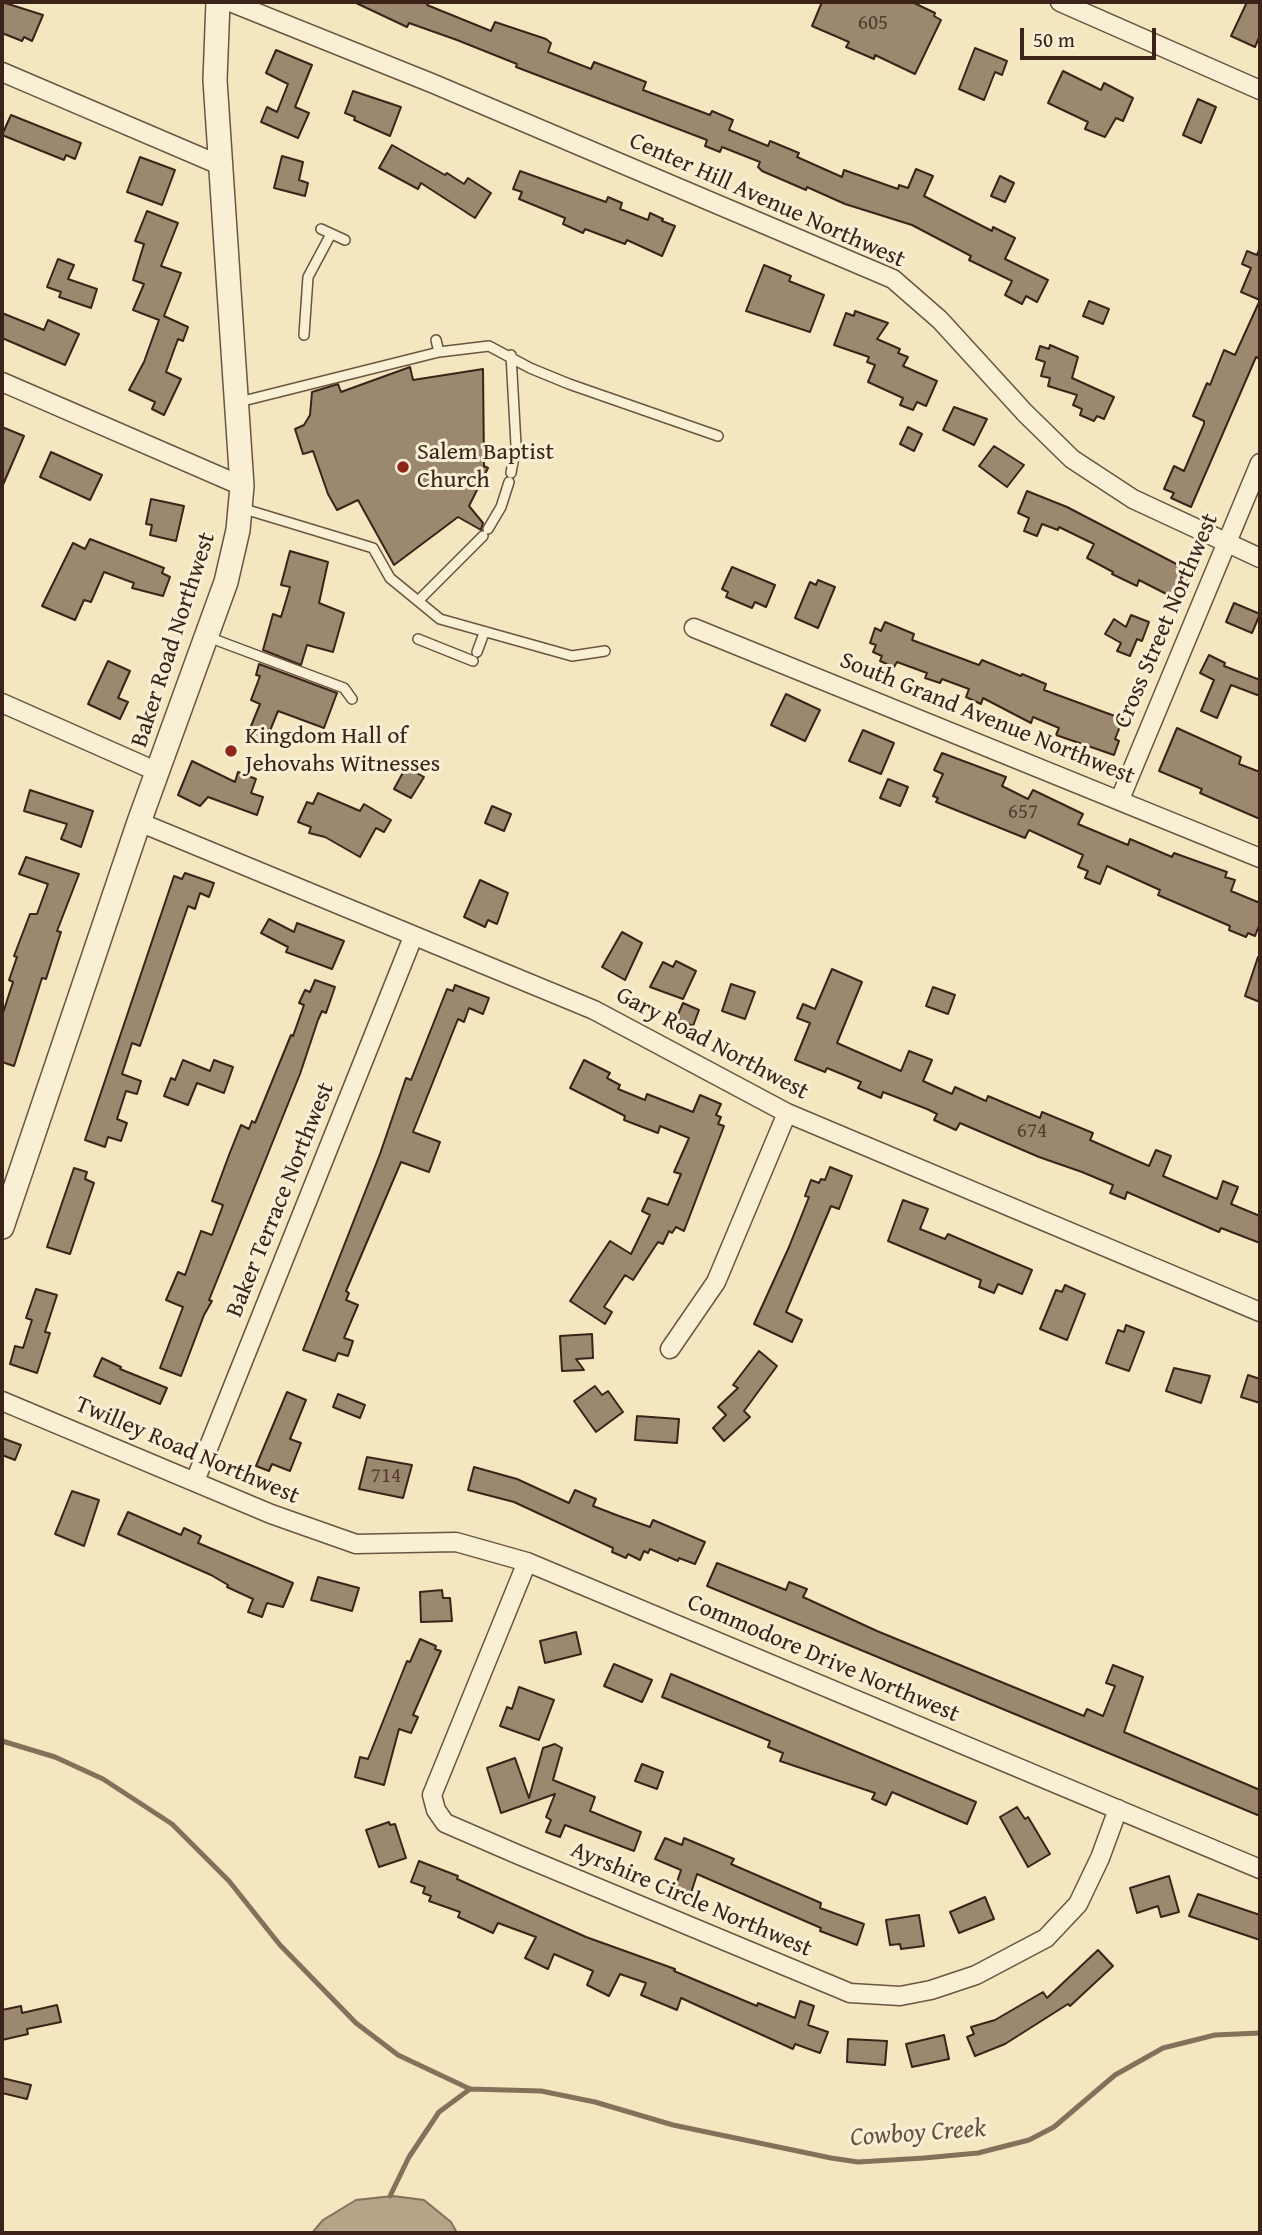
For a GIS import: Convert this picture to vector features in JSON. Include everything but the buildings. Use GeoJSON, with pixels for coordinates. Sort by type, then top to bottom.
{"type":"FeatureCollection","features":[{"type":"Feature","properties":{"kind":"street","name":"Baker Road Northwest"},"geometry":{"type":"LineString","coordinates":[[2,1227],[139,822],[226,582],[241,497],[230,224],[215,80],[218,2]]}},
{"type":"Feature","properties":{"kind":"street","name":"Center Hill Avenue Northwest"},"geometry":{"type":"LineString","coordinates":[[230,2],[434,84],[893,279],[940,320],[1025,413],[1072,459],[1133,499],[1260,558]]}},
{"type":"Feature","properties":{"kind":"street"},"geometry":{"type":"LineString","coordinates":[[1060,2],[1260,90]]}},
{"type":"Feature","properties":{"kind":"street"},"geometry":{"type":"LineString","coordinates":[[2,72],[222,166]]}},
{"type":"Feature","properties":{"kind":"street"},"geometry":{"type":"LineString","coordinates":[[2,382],[241,497]]}},
{"type":"Feature","properties":{"kind":"street","name":"Cross Street Northwest"},"geometry":{"type":"LineString","coordinates":[[1120,799],[1260,463]]}},
{"type":"Feature","properties":{"kind":"street","name":"South Grand Avenue Northwest"},"geometry":{"type":"LineString","coordinates":[[694,628],[1260,858]]}},
{"type":"Feature","properties":{"kind":"street"},"geometry":{"type":"LineString","coordinates":[[2,703],[158,772]]}},
{"type":"Feature","properties":{"kind":"street","name":"Gary Road Northwest"},"geometry":{"type":"LineString","coordinates":[[139,822],[413,937],[504,970],[594,1010],[787,1113],[1260,1312]]}},
{"type":"Feature","properties":{"kind":"street","name":"Baker Terrace Northwest"},"geometry":{"type":"LineString","coordinates":[[195,1481],[413,937]]}},
{"type":"Feature","properties":{"kind":"street"},"geometry":{"type":"LineString","coordinates":[[670,1349],[716,1282],[787,1113]]}},
{"type":"Feature","properties":{"kind":"street","name":"Twilley Road Northwest"},"geometry":{"type":"LineString","coordinates":[[2,1401],[271,1514],[356,1544]]}},
{"type":"Feature","properties":{"kind":"street","name":"Commodore Drive Northwest"},"geometry":{"type":"LineString","coordinates":[[356,1544],[456,1542],[527,1562],[1260,1869]]}},
{"type":"Feature","properties":{"kind":"street","name":"Ayrshire Circle Northwest"},"geometry":{"type":"LineString","coordinates":[[527,1562],[432,1794],[436,1810],[445,1823],[519,1855],[850,1993],[900,1996],[931,1990],[976,1975],[1046,1938],[1077,1904],[1100,1858],[1118,1809]]}},
{"type":"Feature","properties":{"kind":"lane"},"geometry":{"type":"LineString","coordinates":[[320,229],[345,240]]}},
{"type":"Feature","properties":{"kind":"lane"},"geometry":{"type":"LineString","coordinates":[[304,335],[308,277],[331,234]]}},
{"type":"Feature","properties":{"kind":"lane"},"geometry":{"type":"LineString","coordinates":[[436,340],[439,352]]}},
{"type":"Feature","properties":{"kind":"lane"},"geometry":{"type":"LineString","coordinates":[[237,402],[439,352],[489,346],[511,355],[530,368],[569,384],[718,436]]}},
{"type":"Feature","properties":{"kind":"lane"},"geometry":{"type":"LineString","coordinates":[[418,601],[486,532],[501,507],[516,445],[511,355]]}},
{"type":"Feature","properties":{"kind":"lane"},"geometry":{"type":"LineString","coordinates":[[241,497],[373,548],[390,578],[440,619],[484,634],[572,656],[605,652]]}},
{"type":"Feature","properties":{"kind":"lane"},"geometry":{"type":"LineString","coordinates":[[418,639],[475,657],[484,634]]}},
{"type":"Feature","properties":{"kind":"lane"},"geometry":{"type":"LineString","coordinates":[[206,637],[344,688],[352,699]]}},
{"type":"Feature","properties":{"kind":"shaded area"},"geometry":{"type":"Polygon","coordinates":[[[393,2196],[424,2200],[451,2222],[457,2233],[312,2233],[323,2220],[356,2200],[393,2196]]]}},
{"type":"Feature","properties":{"kind":"waterway","name":"Cowboy Creek"},"geometry":{"type":"LineString","coordinates":[[2,1741],[55,1757],[103,1779],[172,1824],[229,1881],[280,1945],[356,2023],[398,2055],[470,2089],[541,2091],[595,2102],[673,2125],[831,2158],[858,2162],[924,2158],[978,2153],[1029,2140],[1054,2127],[1115,2075],[1163,2048],[1215,2035],[1260,2033]]}},
{"type":"Feature","properties":{"kind":"waterway"},"geometry":{"type":"LineString","coordinates":[[390,2196],[409,2157],[439,2112],[470,2089]]}},
{"type":"Feature","properties":{"kind":"place","name":"Salem Baptist Church"},"geometry":{"type":"Point","coordinates":[403,467]}},
{"type":"Feature","properties":{"kind":"place","name":"Kingdom Hall of Jehovahs Witnesses"},"geometry":{"type":"Point","coordinates":[231,751]}}]}
